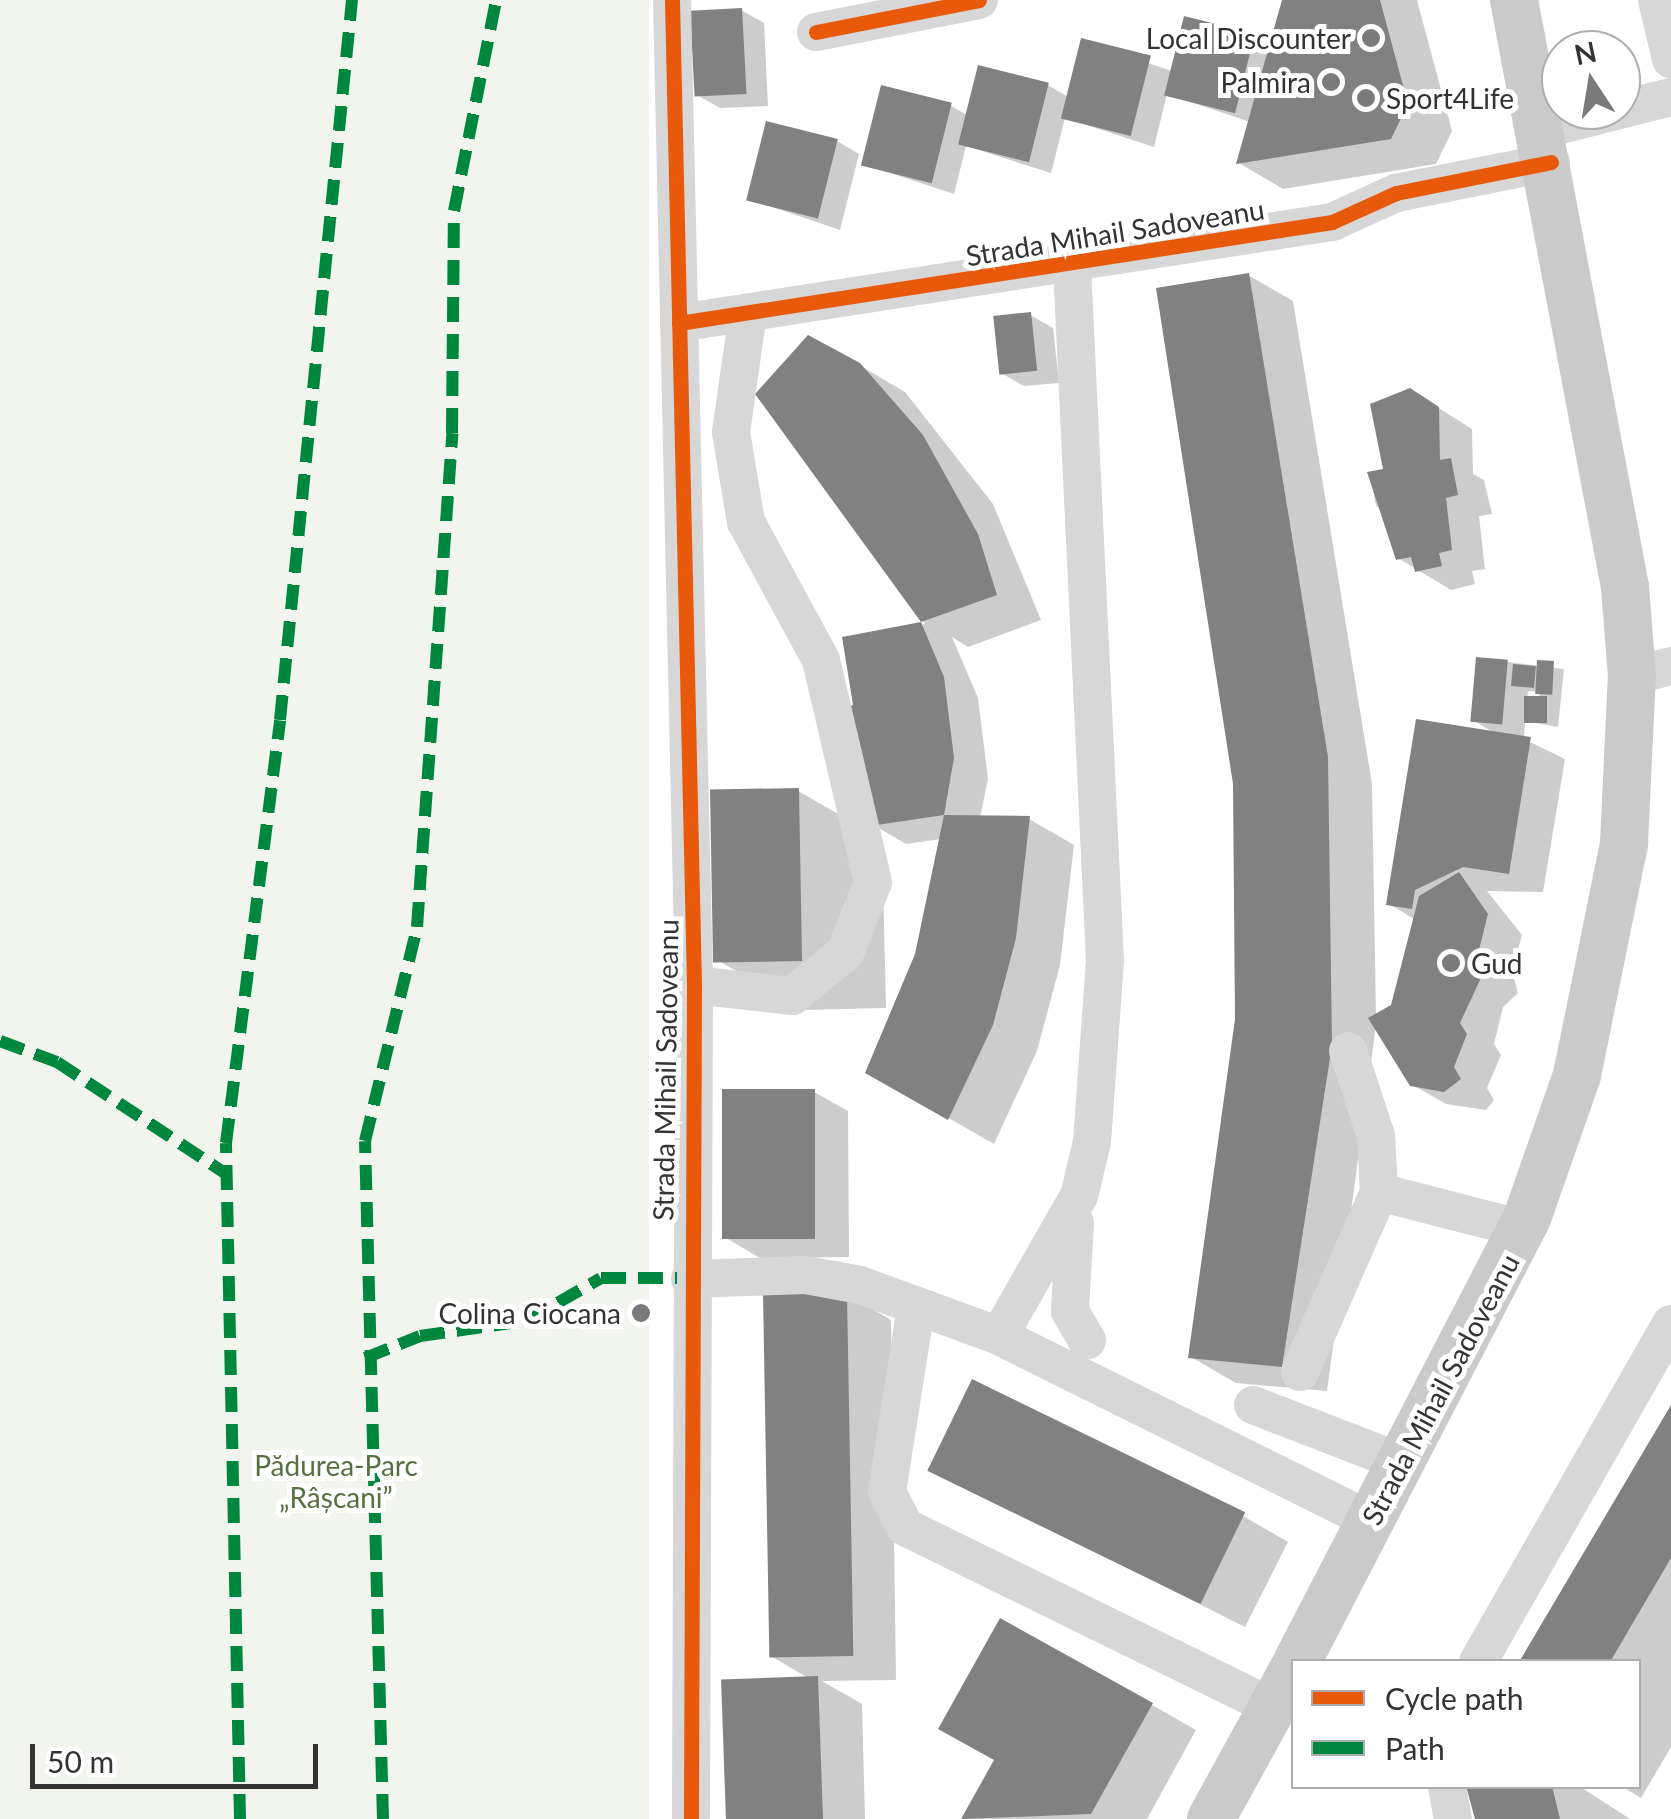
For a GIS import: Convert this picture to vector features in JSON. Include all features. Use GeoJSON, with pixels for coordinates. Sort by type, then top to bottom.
{"type":"FeatureCollection","features":[{"type":"Feature","properties":{"kind":"main road","name":"Strada Mihail Sadoveanu"},"geometry":{"type":"LineString","coordinates":[[1299,1659],[1522,1228],[1577,1075],[1616,902],[1651,671],[1625,587],[1548,146],[1514,0]]}},
{"type":"Feature","properties":{"kind":"main road"},"geometry":{"type":"LineString","coordinates":[[1211,1819],[1283,1688]]}},
{"type":"Feature","properties":{"kind":"street","name":"Strada Mihail Sadoveanu"},"geometry":{"type":"LineString","coordinates":[[672,0],[694,984],[691,1819]]}},
{"type":"Feature","properties":{"kind":"street"},"geometry":{"type":"LineString","coordinates":[[816,32],[979,0]]}},
{"type":"Feature","properties":{"kind":"street"},"geometry":{"type":"LineString","coordinates":[[1657,0],[1671,59]]}},
{"type":"Feature","properties":{"kind":"street"},"geometry":{"type":"LineString","coordinates":[[1548,146],[1671,97]]}},
{"type":"Feature","properties":{"kind":"street","name":"Strada Mihail Sadoveanu"},"geometry":{"type":"LineString","coordinates":[[679,322],[1072,266],[1332,222],[1396,193],[1548,146]]}},
{"type":"Feature","properties":{"kind":"street"},"geometry":{"type":"LineString","coordinates":[[1072,266],[1105,961],[1067,1272],[1070,1311],[1087,1341]]}},
{"type":"Feature","properties":{"kind":"street"},"geometry":{"type":"LineString","coordinates":[[694,984],[792,996],[845,953],[872,882],[822,660],[746,522],[731,432],[748,312]]}},
{"type":"Feature","properties":{"kind":"street"},"geometry":{"type":"LineString","coordinates":[[1300,1372],[1379,1192],[1376,1136],[1348,1051]]}},
{"type":"Feature","properties":{"kind":"street"},"geometry":{"type":"LineString","coordinates":[[1379,1192],[1522,1228]]}},
{"type":"Feature","properties":{"kind":"street"},"geometry":{"type":"LineString","coordinates":[[999,1336],[1079,1196]]}},
{"type":"Feature","properties":{"kind":"street"},"geometry":{"type":"LineString","coordinates":[[690,1279],[806,1274],[916,1306],[999,1336],[1371,1521]]}},
{"type":"Feature","properties":{"kind":"street"},"geometry":{"type":"LineString","coordinates":[[916,1306],[887,1492],[905,1527],[1283,1688]]}},
{"type":"Feature","properties":{"kind":"street"},"geometry":{"type":"LineString","coordinates":[[1480,1659],[1671,1324]]}},
{"type":"Feature","properties":{"kind":"street"},"geometry":{"type":"LineString","coordinates":[[1254,1404],[1403,1463]]}},
{"type":"Feature","properties":{"kind":"street"},"geometry":{"type":"LineString","coordinates":[[1447,1789],[1453,1819]]}},
{"type":"Feature","properties":{"kind":"green space","name":"Pădurea-Parc „Râșcani”"},"geometry":{"type":"Polygon","coordinates":[[[0,0],[649,0],[649,1819],[0,1819],[0,0]]]}},
{"type":"Feature","properties":{"kind":"building","name":"Palmira"},"geometry":{"type":"Polygon","coordinates":[[[1282,0],[1380,0],[1408,104],[1391,139],[1236,164],[1282,0]]]}},
{"type":"Feature","properties":{"kind":"building"},"geometry":{"type":"Polygon","coordinates":[[[742,8],[747,94],[695,97],[690,11],[742,8]]]}},
{"type":"Feature","properties":{"kind":"building"},"geometry":{"type":"Polygon","coordinates":[[[1184,16],[1255,34],[1235,113],[1164,96],[1184,16]]]}},
{"type":"Feature","properties":{"kind":"building"},"geometry":{"type":"Polygon","coordinates":[[[1081,38],[1151,55],[1131,136],[1061,119],[1081,38]]]}},
{"type":"Feature","properties":{"kind":"building"},"geometry":{"type":"Polygon","coordinates":[[[978,65],[1049,83],[1029,162],[958,145],[978,65]]]}},
{"type":"Feature","properties":{"kind":"building"},"geometry":{"type":"Polygon","coordinates":[[[881,85],[952,103],[932,183],[861,166],[881,85]]]}},
{"type":"Feature","properties":{"kind":"building"},"geometry":{"type":"Polygon","coordinates":[[[766,121],[838,139],[818,218],[746,201],[766,121]]]}},
{"type":"Feature","properties":{"kind":"building"},"geometry":{"type":"Polygon","coordinates":[[[1249,273],[1328,757],[1332,1045],[1282,1367],[1188,1358],[1235,1019],[1233,784],[1156,288],[1249,273]]]}},
{"type":"Feature","properties":{"kind":"building"},"geometry":{"type":"Polygon","coordinates":[[[1031,312],[1037,371],[999,375],[993,316],[1031,312]]]}},
{"type":"Feature","properties":{"kind":"building"},"geometry":{"type":"Polygon","coordinates":[[[808,335],[860,363],[923,435],[978,534],[997,595],[921,622],[755,394],[808,335]]]}},
{"type":"Feature","properties":{"kind":"building"},"geometry":{"type":"Polygon","coordinates":[[[1410,388],[1439,407],[1440,460],[1451,458],[1458,495],[1446,498],[1452,550],[1439,553],[1442,566],[1415,572],[1411,557],[1396,560],[1367,472],[1383,469],[1370,404],[1410,388]]]}},
{"type":"Feature","properties":{"kind":"building"},"geometry":{"type":"Polygon","coordinates":[[[921,622],[944,677],[954,758],[944,815],[870,826],[840,710],[853,705],[842,637],[921,622]]]}},
{"type":"Feature","properties":{"kind":"building"},"geometry":{"type":"Polygon","coordinates":[[[1476,657],[1508,660],[1502,725],[1470,722],[1476,657]]]}},
{"type":"Feature","properties":{"kind":"building"},"geometry":{"type":"Polygon","coordinates":[[[1537,660],[1554,661],[1552,695],[1535,694],[1537,660]]]}},
{"type":"Feature","properties":{"kind":"building"},"geometry":{"type":"Polygon","coordinates":[[[1513,664],[1536,666],[1534,688],[1511,686],[1513,664]]]}},
{"type":"Feature","properties":{"kind":"building"},"geometry":{"type":"Polygon","coordinates":[[[1524,696],[1547,696],[1547,723],[1524,723],[1524,696]]]}},
{"type":"Feature","properties":{"kind":"building"},"geometry":{"type":"Polygon","coordinates":[[[1416,719],[1531,737],[1509,874],[1463,867],[1415,890],[1412,909],[1386,905],[1416,719]]]}},
{"type":"Feature","properties":{"kind":"building"},"geometry":{"type":"Polygon","coordinates":[[[799,788],[802,961],[713,963],[710,790],[799,788]]]}},
{"type":"Feature","properties":{"kind":"building"},"geometry":{"type":"Polygon","coordinates":[[[944,815],[1030,816],[1016,938],[993,1025],[948,1120],[865,1073],[915,954],[944,815]]]}},
{"type":"Feature","properties":{"kind":"building"},"geometry":{"type":"Polygon","coordinates":[[[1459,872],[1488,914],[1479,950],[1486,967],[1460,1023],[1467,1034],[1454,1067],[1461,1079],[1444,1092],[1410,1086],[1368,1018],[1391,1005],[1419,896],[1459,872]]]}},
{"type":"Feature","properties":{"kind":"building"},"geometry":{"type":"Polygon","coordinates":[[[722,1089],[815,1089],[815,1239],[722,1239],[722,1089]]]}},
{"type":"Feature","properties":{"kind":"building"},"geometry":{"type":"Polygon","coordinates":[[[847,1292],[853,1656],[769,1657],[763,1293],[847,1292]]]}},
{"type":"Feature","properties":{"kind":"building"},"geometry":{"type":"Polygon","coordinates":[[[972,1379],[1245,1512],[1201,1604],[927,1471],[972,1379]]]}},
{"type":"Feature","properties":{"kind":"building"},"geometry":{"type":"Polygon","coordinates":[[[1671,1405],[1671,1558],[1612,1659],[1521,1659],[1671,1405]]]}},
{"type":"Feature","properties":{"kind":"building"},"geometry":{"type":"Polygon","coordinates":[[[1000,1618],[1153,1703],[1091,1814],[961,1819],[994,1760],[938,1729],[1000,1618]]]}},
{"type":"Feature","properties":{"kind":"building"},"geometry":{"type":"Polygon","coordinates":[[[818,1676],[823,1819],[726,1819],[721,1679],[818,1676]]]}},
{"type":"Feature","properties":{"kind":"building"},"geometry":{"type":"Polygon","coordinates":[[[1467,1789],[1553,1789],[1560,1819],[1475,1819],[1467,1789]]]}},
{"type":"Feature","properties":{"kind":"marked path"},"geometry":{"type":"LineString","coordinates":[[240,1819],[226,1143],[280,720],[352,0]]}},
{"type":"Feature","properties":{"kind":"marked path"},"geometry":{"type":"LineString","coordinates":[[383,1819],[365,1141],[417,927],[452,433],[454,211],[496,0]]}},
{"type":"Feature","properties":{"kind":"marked path"},"geometry":{"type":"LineString","coordinates":[[0,1041],[57,1062],[226,1174]]}},
{"type":"Feature","properties":{"kind":"marked path"},"geometry":{"type":"LineString","coordinates":[[365,1358],[420,1336],[526,1321],[601,1278],[677,1278]]}},
{"type":"Feature","properties":{"kind":"cycle path"},"geometry":{"type":"LineString","coordinates":[[672,0],[694,985],[691,1819]]}},
{"type":"Feature","properties":{"kind":"cycle path"},"geometry":{"type":"LineString","coordinates":[[816,32],[979,0]]}},
{"type":"Feature","properties":{"kind":"cycle path"},"geometry":{"type":"LineString","coordinates":[[679,323],[1332,222],[1396,193],[1551,162]]}},
{"type":"Feature","properties":{"kind":"place","name":"Local Discounter"},"geometry":{"type":"Point","coordinates":[1371,38]}},
{"type":"Feature","properties":{"kind":"place","name":"Palmira"},"geometry":{"type":"Point","coordinates":[1331,82]}},
{"type":"Feature","properties":{"kind":"place","name":"Sport4Life"},"geometry":{"type":"Point","coordinates":[1366,98]}},
{"type":"Feature","properties":{"kind":"place","name":"Gud"},"geometry":{"type":"Point","coordinates":[1451,963]}},
{"type":"Feature","properties":{"kind":"place","name":"Colina Ciocana"},"geometry":{"type":"Point","coordinates":[641,1313]}}]}
